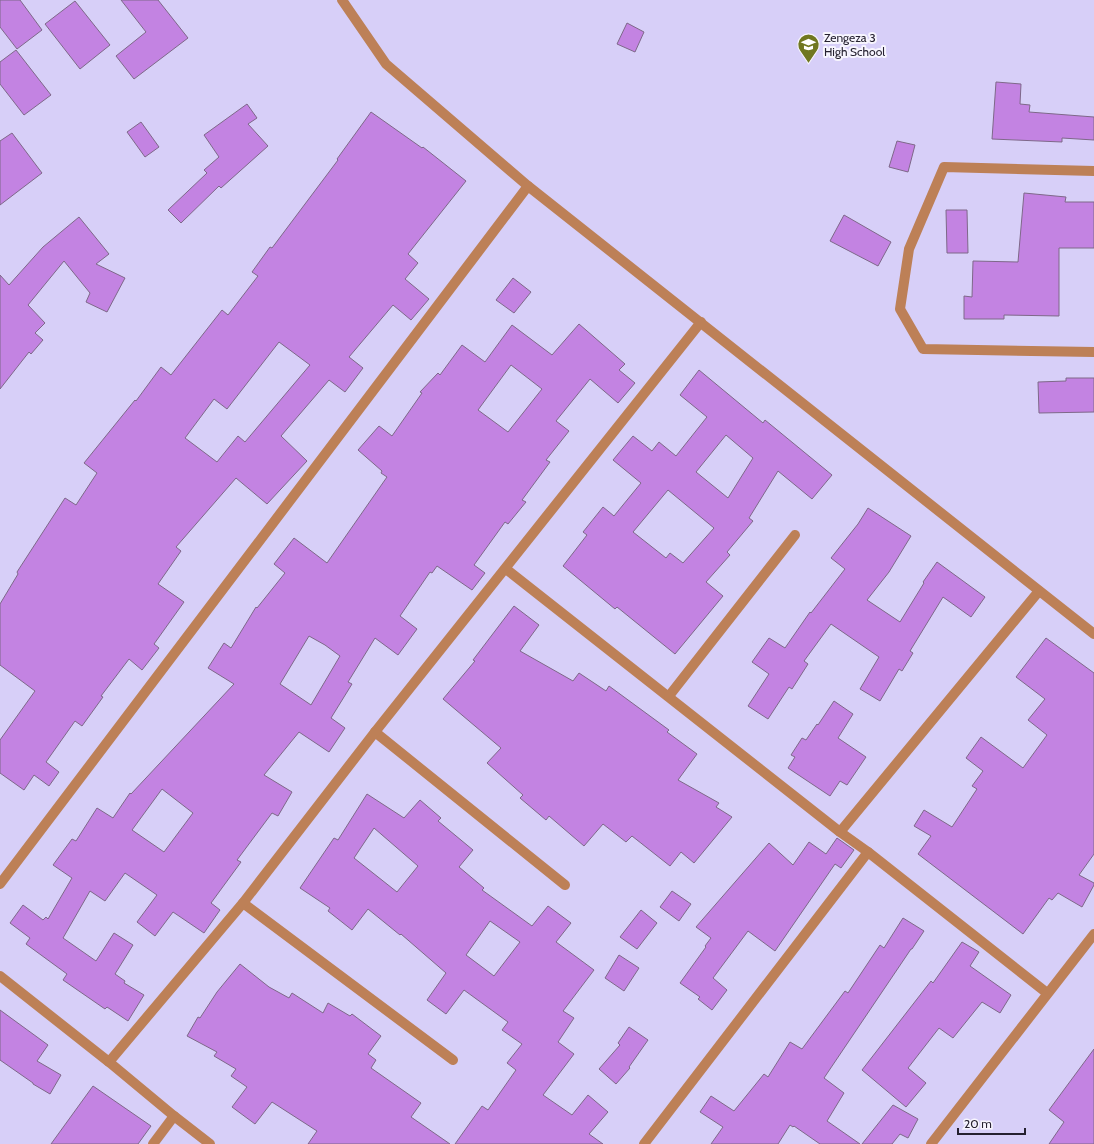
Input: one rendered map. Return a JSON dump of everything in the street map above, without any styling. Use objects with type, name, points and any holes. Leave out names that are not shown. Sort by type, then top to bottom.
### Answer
[{"type":"street","points":[[342,0],[386,64],[528,186],[1094,634]]},
{"type":"street","points":[[1094,171],[944,166],[909,249],[900,309],[923,349],[1094,352]]},
{"type":"street","points":[[0,884],[528,186]]},
{"type":"street","points":[[109,1062],[243,903],[375,732],[701,322]]},
{"type":"street","points":[[669,696],[795,535]]},
{"type":"street","points":[[506,569],[1047,993]]},
{"type":"street","points":[[840,832],[1038,591]]},
{"type":"street","points":[[375,732],[564,885]]},
{"type":"street","points":[[644,1144],[868,852]]},
{"type":"street","points":[[243,903],[453,1060]]},
{"type":"street","points":[[931,1144],[1094,934]]},
{"type":"street","points":[[0,976],[210,1144]]},
{"type":"street","points":[[153,1144],[174,1116]]},
{"type":"building","points":[[0,0],[20,0],[42,30],[17,49],[0,27]]},
{"type":"building","points":[[121,0],[158,0],[188,38],[134,79],[116,56],[146,32]]},
{"type":"building","points":[[75,1],[110,45],[80,69],[45,24]]},
{"type":"building","points":[[627,23],[644,32],[635,52],[617,44]]},
{"type":"building","points":[[16,50],[51,95],[24,115],[0,84],[0,62]]},
{"type":"building","points":[[996,82],[1021,84],[1020,104],[1030,105],[1029,112],[1094,117],[1094,140],[1062,138],[1062,142],[992,139]]},
{"type":"building","points":[[247,104],[257,118],[248,124],[268,146],[221,188],[219,186],[181,223],[168,210],[207,173],[204,170],[219,157],[204,135]]},
{"type":"building","points":[[371,112],[422,148],[423,147],[466,181],[408,254],[418,263],[405,279],[429,299],[411,320],[393,305],[349,357],[363,368],[345,392],[329,380],[281,436],[307,461],[267,504],[236,478],[176,547],[181,551],[158,584],[184,602],[154,644],[159,648],[142,670],[129,659],[101,696],[103,697],[82,726],[75,721],[46,762],[59,772],[49,786],[34,775],[24,790],[0,773],[0,740],[35,691],[0,665],[0,604],[18,574],[17,572],[65,498],[76,505],[97,473],[84,463],[135,400],[136,401],[161,367],[171,375],[222,310],[228,315],[258,276],[252,272],[270,247],[272,248],[338,160],[337,159]],"holes":[[[279,342],[310,365],[245,442],[238,436],[217,462],[185,438],[214,399],[227,409]]]},
{"type":"building","points":[[141,122],[159,147],[145,157],[127,132]]},
{"type":"building","points":[[12,133],[42,173],[0,205],[0,141]]},
{"type":"building","points":[[897,141],[915,145],[908,172],[889,167]]},
{"type":"building","points":[[1024,193],[1066,197],[1065,202],[1094,202],[1094,248],[1059,248],[1059,316],[1004,315],[1004,319],[964,319],[964,296],[972,297],[973,261],[1018,262]]},
{"type":"building","points":[[946,210],[967,210],[968,253],[947,253]]},
{"type":"building","points":[[844,215],[891,242],[878,266],[830,241]]},
{"type":"building","points":[[79,217],[109,254],[96,264],[125,278],[107,312],[86,302],[90,293],[64,261],[28,305],[45,323],[35,333],[43,340],[31,354],[29,352],[0,389],[0,275],[9,285],[43,247]]},
{"type":"building","points":[[513,278],[531,292],[514,313],[496,300]]},
{"type":"building","points":[[579,324],[625,364],[619,370],[635,383],[618,403],[590,379],[556,421],[569,431],[546,460],[550,462],[522,500],[526,502],[508,524],[505,522],[474,565],[485,573],[472,590],[437,566],[432,573],[430,572],[400,616],[417,629],[398,655],[375,638],[348,682],[352,684],[331,718],[345,728],[329,752],[299,732],[264,775],[292,792],[278,816],[272,813],[237,860],[241,862],[211,903],[220,910],[204,933],[173,912],[155,936],[137,922],[157,895],[125,873],[105,901],[90,891],[63,938],[96,961],[114,933],[133,945],[115,974],[125,981],[124,983],[144,995],[128,1021],[107,1007],[105,1009],[63,980],[67,974],[26,944],[30,938],[10,923],[23,905],[43,920],[46,917],[48,919],[72,878],[53,865],[72,839],[76,841],[97,808],[113,818],[130,793],[131,794],[234,684],[208,668],[224,643],[231,648],[256,607],[257,608],[285,573],[274,564],[294,538],[327,563],[387,477],[358,450],[379,426],[392,436],[422,393],[420,392],[438,373],[440,375],[462,345],[485,362],[512,325],[552,355]],"holes":[[[511,365],[542,389],[508,432],[478,410]],[[309,636],[340,656],[311,705],[280,684]],[[162,789],[193,813],[164,852],[132,830]]]},
{"type":"building","points":[[699,370],[763,423],[765,420],[832,475],[812,499],[778,471],[749,518],[753,521],[727,552],[730,555],[706,582],[723,596],[675,654],[617,607],[615,609],[563,566],[587,535],[583,532],[603,507],[614,516],[641,483],[613,460],[633,436],[652,451],[659,442],[676,456],[707,417],[680,395]],"holes":[[[726,435],[753,458],[728,498],[696,472]],[[668,490],[714,528],[683,563],[670,553],[666,558],[633,532]]]},
{"type":"building","points":[[1066,378],[1094,378],[1094,412],[1039,413],[1038,382],[1066,381]]},
{"type":"building","points":[[868,508],[911,536],[889,572],[867,600],[900,622],[924,583],[923,582],[937,562],[985,597],[971,617],[943,597],[910,651],[913,653],[902,671],[899,669],[880,701],[860,689],[879,657],[831,624],[804,661],[808,664],[792,689],[789,687],[768,719],[748,706],[769,674],[752,662],[769,638],[785,648],[810,612],[811,613],[845,569],[831,558],[858,524]]},
{"type":"building","points":[[514,606],[539,625],[520,651],[573,681],[579,673],[606,691],[609,686],[669,730],[667,732],[697,754],[678,780],[719,803],[716,807],[732,817],[694,863],[681,852],[670,866],[632,836],[626,842],[603,824],[584,846],[549,816],[546,820],[520,798],[523,795],[487,763],[501,748],[443,699],[475,661],[473,660]]},
{"type":"building","points":[[1046,638],[1094,673],[1094,854],[1079,875],[1094,883],[1094,885],[1082,907],[1058,893],[1052,900],[1049,898],[1023,934],[918,854],[931,836],[914,826],[924,810],[952,827],[977,789],[972,786],[983,771],[966,758],[981,737],[1023,768],[1047,735],[1028,720],[1045,699],[1016,677]]},
{"type":"building","points":[[834,701],[853,714],[838,738],[866,757],[847,785],[840,781],[830,796],[788,768],[795,757],[791,755],[802,738],[806,740]]},
{"type":"building","points":[[367,794],[404,818],[420,800],[441,818],[438,821],[473,850],[459,867],[484,888],[482,890],[532,926],[548,906],[571,923],[556,942],[594,970],[563,1011],[574,1018],[558,1042],[574,1054],[543,1095],[572,1115],[588,1095],[608,1112],[589,1134],[603,1144],[455,1144],[482,1106],[488,1110],[516,1070],[507,1063],[522,1044],[502,1030],[508,1022],[464,990],[446,1014],[427,1000],[446,973],[401,934],[400,935],[368,909],[352,930],[328,911],[330,908],[300,888],[334,838],[338,840]],"holes":[[[374,828],[418,866],[397,892],[354,858]],[[490,921],[520,942],[494,976],[466,955]]]},
{"type":"building","points":[[837,838],[854,850],[841,868],[835,864],[775,951],[748,931],[713,978],[727,990],[712,1010],[698,999],[700,997],[680,983],[711,938],[696,927],[769,843],[793,865],[809,842],[826,854]]},
{"type":"building","points":[[672,891],[691,904],[679,921],[660,907]]},
{"type":"building","points":[[641,910],[657,923],[637,949],[620,937]]},
{"type":"building","points":[[903,918],[924,931],[824,1078],[844,1093],[827,1121],[860,1144],[820,1144],[794,1126],[793,1127],[790,1125],[778,1144],[711,1144],[723,1127],[700,1112],[711,1096],[734,1111],[764,1074],[768,1077],[790,1042],[802,1049],[845,991],[848,993],[880,945],[884,948]]},
{"type":"building","points":[[962,942],[979,952],[970,966],[1011,995],[1000,1013],[982,1002],[953,1038],[939,1028],[908,1068],[926,1083],[906,1107],[862,1070],[931,981],[933,983]]},
{"type":"building","points":[[619,955],[639,968],[624,991],[605,978]]},
{"type":"building","points":[[240,964],[269,987],[289,998],[292,993],[323,1013],[328,1003],[350,1016],[352,1014],[381,1036],[368,1054],[376,1060],[371,1068],[421,1103],[411,1117],[450,1144],[308,1144],[317,1131],[272,1102],[255,1124],[232,1107],[247,1087],[231,1076],[236,1069],[214,1056],[217,1052],[187,1036],[198,1017],[200,1018],[217,992]]},
{"type":"building","points":[[0,1010],[48,1045],[37,1061],[61,1075],[50,1094],[33,1084],[0,1060]]},
{"type":"building","points":[[629,1027],[648,1040],[629,1067],[630,1068],[616,1084],[599,1069],[620,1045],[618,1043]]},
{"type":"building","points":[[1094,1049],[1094,1144],[1049,1144],[1064,1122],[1049,1110]]},
{"type":"building","points":[[93,1086],[151,1126],[138,1144],[51,1144]]},
{"type":"building","points":[[893,1105],[918,1119],[908,1138],[900,1134],[892,1144],[862,1144]]},
{"type":"place","name":"Zengeza 3 High School","points":[[808,64]]}]
